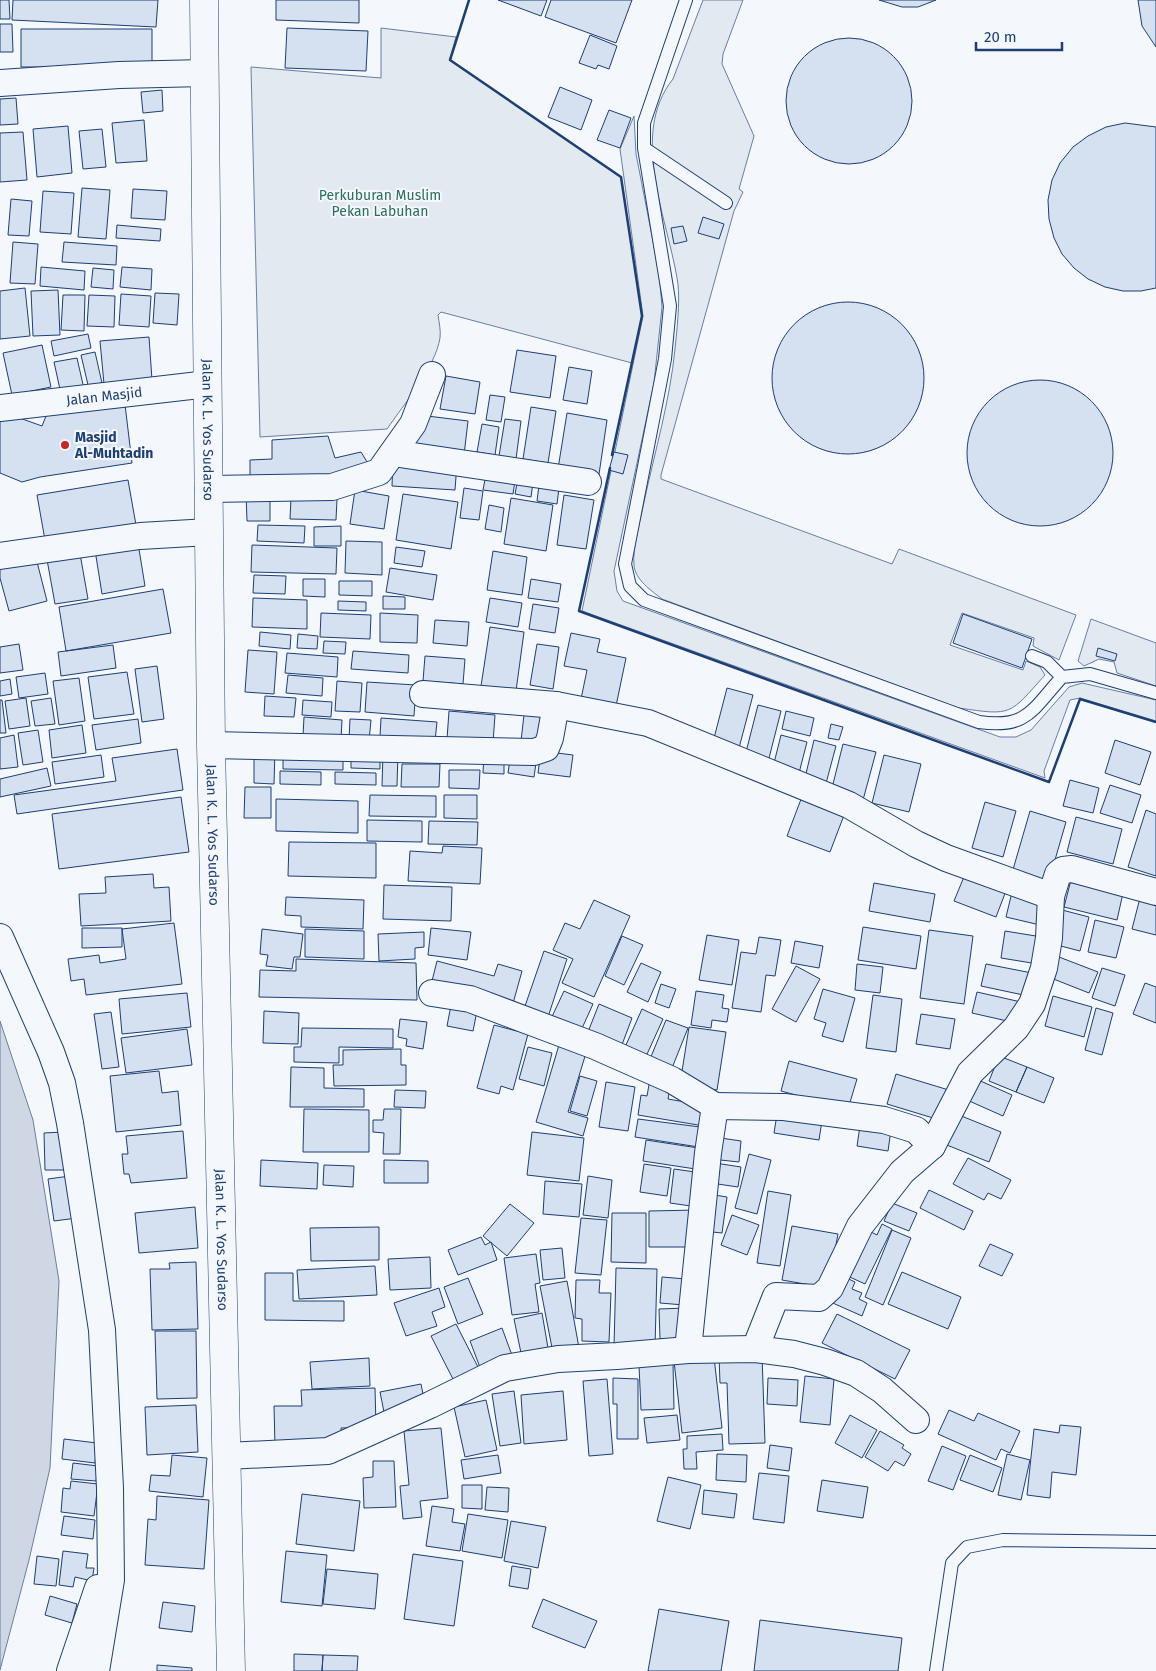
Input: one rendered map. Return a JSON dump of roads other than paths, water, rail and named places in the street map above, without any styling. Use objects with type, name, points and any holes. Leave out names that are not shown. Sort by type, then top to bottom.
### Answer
[{"type":"highway","name":"Jalan K. L. Yos Sudarso","points":[[204,0],[211,745],[230,1671]]},
{"type":"street","points":[[0,83],[119,75],[205,73]]},
{"type":"street","points":[[208,490],[332,487],[379,472],[413,424],[432,375]]},
{"type":"street","name":"Jalan Masjid","points":[[0,408],[208,384]]},
{"type":"street","points":[[393,453],[588,482]]},
{"type":"street","points":[[0,556],[140,536],[209,532]]},
{"type":"street","points":[[422,694],[556,705],[648,723],[849,804],[916,844],[946,858],[1051,896]]},
{"type":"street","points":[[211,745],[534,752],[546,748],[550,738],[556,705]]},
{"type":"street","points":[[755,1349],[776,1296],[819,1298],[825,1295],[860,1226],[902,1172],[932,1146],[970,1073],[1016,1028],[1032,1004],[1044,968],[1051,896],[1058,874],[1063,870],[1072,869],[1156,892]]},
{"type":"street","points":[[0,937],[51,1052],[62,1083],[70,1123],[102,1330],[110,1488],[111,1580],[96,1671]]},
{"type":"street","points":[[432,993],[470,999],[595,1046],[672,1080],[715,1106],[784,1107],[884,1120],[916,1130],[932,1146]]},
{"type":"street","points":[[688,1350],[708,1153],[715,1106]]},
{"type":"street","points":[[227,1456],[328,1451],[343,1446],[505,1368],[558,1359],[688,1350],[755,1349],[794,1354],[856,1373],[882,1390],[916,1420]]},
{"type":"street","points":[[70,1671],[111,1547]]},
{"type":"lane","points":[[686,0],[644,123],[644,148],[670,306],[665,359],[625,564],[630,586],[644,600],[979,722],[1001,725],[1023,719],[1062,677],[1090,674],[1156,693]]},
{"type":"lane","points":[[644,148],[726,203]]},
{"type":"lane","points":[[1032,656],[1047,662],[1062,677]]},
{"type":"lane","points":[[936,1671],[952,1562],[967,1547],[1003,1540],[1156,1542]]},
{"type":"place","name":"Masjid Al-Muhtadin","points":[[65,445]]},
{"type":"park label","name":"Perkuburan Muslim Pekan Labuhan","points":[[380,204]]}]
